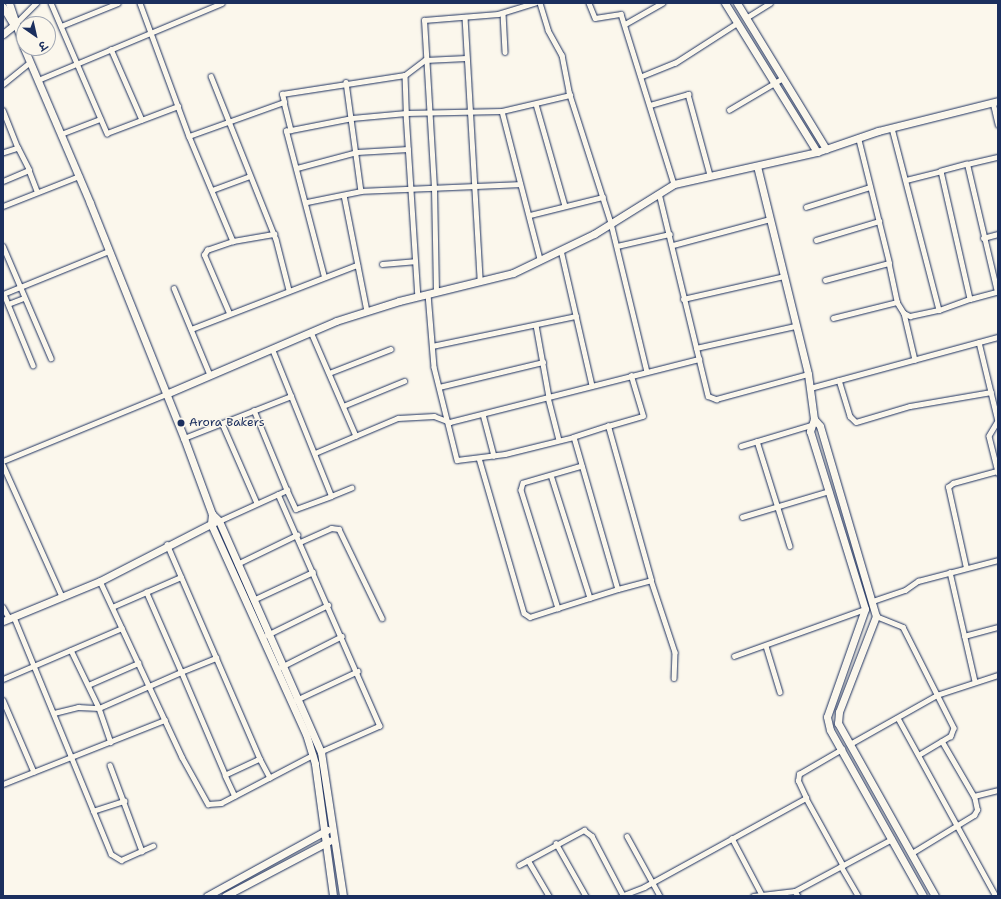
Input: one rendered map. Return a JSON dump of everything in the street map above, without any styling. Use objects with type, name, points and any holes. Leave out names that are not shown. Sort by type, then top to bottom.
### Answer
[{"type":"street","points":[[9,3],[14,25]]},
{"type":"street","points":[[3,34],[36,3]]},
{"type":"street","points":[[51,3],[107,133],[178,106]]},
{"type":"street","points":[[61,26],[118,3]]},
{"type":"street","points":[[140,3],[189,136],[233,241]]},
{"type":"street","points":[[38,80],[222,3]]},
{"type":"street","points":[[436,292],[434,188],[428,115],[424,20],[503,13],[534,3]]},
{"type":"street","points":[[540,3],[548,30],[562,55],[570,95],[611,223],[647,372]]},
{"type":"street","points":[[590,3],[595,18],[620,13],[642,76],[674,184]]},
{"type":"street","points":[[625,24],[662,3]]},
{"type":"street","points":[[726,3],[737,24],[817,152]]},
{"type":"street","points":[[737,3],[826,149]]},
{"type":"street","points":[[746,18],[770,3]]},
{"type":"street","points":[[3,7],[16,30]]},
{"type":"street","points":[[503,13],[505,52]]},
{"type":"street","points":[[465,17],[468,112],[480,281]]},
{"type":"street","points":[[642,76],[676,63],[737,24]]},
{"type":"street","points":[[112,49],[142,120]]},
{"type":"street","points":[[27,56],[79,176],[184,438],[212,514],[212,524],[230,557],[237,564],[268,634],[294,701],[313,755],[333,896]]},
{"type":"street","points":[[291,130],[282,94],[346,82],[405,75],[426,60],[466,58]]},
{"type":"street","points":[[3,84],[30,62]]},
{"type":"street","points":[[405,75],[414,261],[418,296]]},
{"type":"street","points":[[211,76],[274,234],[289,290]]},
{"type":"street","points":[[729,110],[782,78]]},
{"type":"street","points":[[346,82],[357,152],[361,191]]},
{"type":"street","points":[[650,105],[688,94],[710,175]]},
{"type":"street","points":[[324,277],[307,202],[286,131],[352,118],[406,113],[428,115],[502,111],[570,95]]},
{"type":"street","points":[[189,136],[284,102]]},
{"type":"street","points":[[3,461],[210,376],[311,332],[367,311],[418,296],[513,273],[561,250],[611,223],[674,184],[817,152],[892,128],[996,102],[998,124]]},
{"type":"street","points":[[536,104],[565,206]]},
{"type":"street","points":[[3,110],[37,191]]},
{"type":"street","points":[[502,111],[520,184],[530,215],[540,260]]},
{"type":"street","points":[[61,134],[100,119]]},
{"type":"street","points":[[892,128],[939,310]]},
{"type":"street","points":[[858,138],[889,262],[897,302],[904,313],[915,360]]},
{"type":"street","points":[[3,153],[18,148]]},
{"type":"street","points":[[297,168],[357,152],[408,149]]},
{"type":"street","points":[[906,180],[998,157]]},
{"type":"street","points":[[904,313],[910,316],[939,310],[970,299],[998,292],[982,238],[967,164]]},
{"type":"street","points":[[757,166],[808,374],[813,422],[829,491],[865,609],[827,717],[830,730],[923,896]]},
{"type":"street","points":[[3,181],[29,170]]},
{"type":"street","points":[[941,171],[970,299]]},
{"type":"street","points":[[3,206],[37,191],[79,176]]},
{"type":"street","points":[[212,190],[250,176]]},
{"type":"street","points":[[307,202],[361,191],[520,184]]},
{"type":"street","points":[[806,207],[870,187]]},
{"type":"street","points":[[659,193],[673,245],[696,348],[711,399],[808,374]]},
{"type":"street","points":[[344,195],[367,311]]},
{"type":"street","points":[[530,215],[603,197]]},
{"type":"street","points":[[673,245],[770,219]]},
{"type":"street","points":[[816,240],[879,221]]},
{"type":"street","points":[[229,313],[204,255],[207,250],[233,241],[274,234]]},
{"type":"street","points":[[617,246],[670,234]]},
{"type":"street","points":[[982,238],[998,234]]},
{"type":"street","points":[[3,246],[5,256],[51,358]]},
{"type":"street","points":[[33,365],[3,294],[109,250]]},
{"type":"street","points":[[561,250],[592,385]]},
{"type":"street","points":[[382,264],[414,261]]},
{"type":"street","points":[[824,280],[889,262]]},
{"type":"street","points":[[191,329],[229,313],[357,265]]},
{"type":"street","points":[[684,299],[784,276]]},
{"type":"street","points":[[174,288],[210,376]]},
{"type":"street","points":[[428,294],[432,346],[439,387],[450,422],[457,460],[494,456],[574,437],[643,416],[631,376]]},
{"type":"street","points":[[8,304],[24,298]]},
{"type":"street","points":[[833,318],[897,302]]},
{"type":"street","points":[[432,346],[576,316]]},
{"type":"street","points":[[536,325],[558,440]]},
{"type":"street","points":[[696,348],[795,326]]},
{"type":"street","points":[[311,332],[356,436]]},
{"type":"street","points":[[810,388],[998,337]]},
{"type":"street","points":[[966,568],[948,487],[953,483],[998,472],[989,436],[998,421],[979,342]]},
{"type":"street","points":[[272,349],[331,496]]},
{"type":"street","points":[[329,373],[391,349]]},
{"type":"street","points":[[314,453],[398,418],[434,416],[450,422],[699,358]]},
{"type":"street","points":[[439,387],[543,362]]},
{"type":"street","points":[[839,380],[850,416],[856,422],[910,406],[991,392]]},
{"type":"street","points":[[343,406],[404,381]]},
{"type":"street","points":[[184,438],[291,396]]},
{"type":"street","points":[[254,410],[296,509]]},
{"type":"street","points":[[483,414],[494,456]]},
{"type":"street","points":[[741,446],[813,422],[820,426],[876,616],[839,712],[838,723],[935,896]]},
{"type":"street","points":[[222,423],[257,503]]},
{"type":"street","points":[[608,426],[651,580],[675,652],[674,678]]},
{"type":"street","points":[[574,437],[618,590]]},
{"type":"street","points":[[757,441],[790,546]]},
{"type":"street","points":[[479,458],[524,613],[530,617],[651,580]]},
{"type":"street","points":[[3,465],[62,596]]},
{"type":"street","points":[[558,608],[522,490],[523,484],[582,466]]},
{"type":"street","points":[[551,475],[590,598]]},
{"type":"street","points":[[287,513],[351,488]]},
{"type":"street","points":[[9,618],[100,581],[167,544],[287,490]]},
{"type":"street","points":[[742,517],[829,491]]},
{"type":"street","points":[[278,494],[358,671],[380,726],[321,752]]},
{"type":"street","points":[[212,514],[219,521],[230,557],[261,637],[280,668]]},
{"type":"street","points":[[300,542],[331,528],[340,529],[382,618]]},
{"type":"street","points":[[237,564],[297,535]]},
{"type":"street","points":[[167,544],[260,759],[270,778]]},
{"type":"street","points":[[873,602],[905,590],[918,581],[998,560]]},
{"type":"street","points":[[253,600],[313,572]]},
{"type":"street","points":[[950,572],[975,681]]},
{"type":"street","points":[[112,607],[181,577]]},
{"type":"street","points":[[100,581],[203,799],[213,805],[235,796],[313,755]]},
{"type":"street","points":[[146,592],[235,796]]},
{"type":"street","points":[[261,637],[328,605]]},
{"type":"street","points":[[3,606],[35,666],[108,848],[116,858],[121,860],[153,846]]},
{"type":"street","points":[[734,656],[766,646],[865,609]]},
{"type":"street","points":[[876,616],[903,627],[954,728],[951,736],[919,755]]},
{"type":"street","points":[[964,636],[998,627]]},
{"type":"street","points":[[3,679],[122,628]]},
{"type":"street","points":[[280,668],[342,636]]},
{"type":"street","points":[[766,646],[780,692]]},
{"type":"street","points":[[71,650],[99,708],[111,742]]},
{"type":"street","points":[[54,713],[78,707],[99,708],[216,658]]},
{"type":"street","points":[[88,685],[138,663]]},
{"type":"street","points":[[294,701],[358,671]]},
{"type":"street","points":[[858,896],[799,784],[799,774],[937,695],[975,681],[998,675]]},
{"type":"street","points":[[3,700],[34,772]]},
{"type":"street","points":[[294,701],[321,752],[343,896]]},
{"type":"street","points":[[898,718],[996,896]]},
{"type":"street","points":[[3,784],[165,720]]},
{"type":"street","points":[[912,853],[958,826],[975,813],[974,796],[942,741]]},
{"type":"street","points":[[226,775],[260,759]]},
{"type":"street","points":[[110,765],[142,851]]},
{"type":"street","points":[[974,796],[998,790]]},
{"type":"street","points":[[519,865],[576,832],[588,832],[622,895],[652,882],[806,798]]},
{"type":"street","points":[[93,811],[124,801]]},
{"type":"street","points":[[207,896],[333,827]]},
{"type":"street","points":[[627,836],[660,896]]},
{"type":"street","points":[[225,896],[335,838]]},
{"type":"street","points":[[732,838],[761,893]]},
{"type":"street","points":[[753,896],[761,893],[795,891],[892,839]]},
{"type":"street","points":[[556,843],[586,896]]},
{"type":"street","points":[[528,860],[549,896]]},
{"type":"street","points":[[795,891],[798,896]]},
{"type":"place","name":"Arora Bakers","points":[[181,423]]}]
